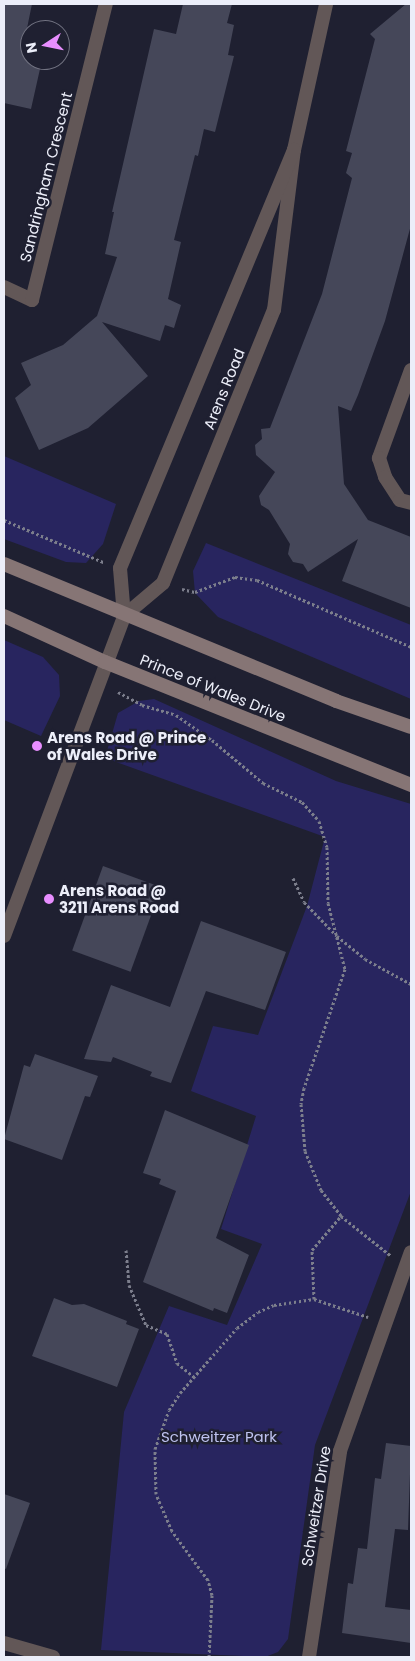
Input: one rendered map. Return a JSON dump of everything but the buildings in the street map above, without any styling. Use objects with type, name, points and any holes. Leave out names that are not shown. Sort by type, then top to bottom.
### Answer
[{"type":"main road","points":[[4,564],[124,616],[336,701],[411,727]]},
{"type":"main road","name":"Prince of Wales Drive","points":[[4,616],[105,662],[411,785]]},
{"type":"street","name":"Sandringham Crescent","points":[[4,287],[32,300],[106,4]]},
{"type":"street","name":"Arens Road","points":[[124,616],[163,583],[274,310],[294,150],[326,4]]},
{"type":"street","name":"Arens Road","points":[[4,936],[105,662],[124,616],[120,568],[294,150]]},
{"type":"street","points":[[411,370],[379,458],[385,477],[400,500],[411,503]]},
{"type":"street","name":"Schweitzer Drive","points":[[309,1657],[340,1451],[411,1252]]},
{"type":"street","points":[[4,1643],[53,1657]]},
{"type":"path","points":[[4,520],[120,568]]},
{"type":"path","points":[[163,583],[195,592],[234,577],[257,580],[411,647]]},
{"type":"path","points":[[105,662],[117,691],[142,704],[176,715],[212,740],[263,782],[302,802],[319,821],[327,847],[328,903],[345,969],[341,988],[301,1104],[305,1151],[321,1190],[340,1216],[405,1269]]},
{"type":"path","points":[[294,878],[304,902],[337,936],[365,959],[411,984]]},
{"type":"path","points":[[314,1299],[312,1250],[340,1216]]},
{"type":"path","points":[[126,1250],[129,1286],[146,1325],[167,1334],[177,1363],[194,1377]]},
{"type":"path","points":[[208,1657],[212,1595],[208,1580],[162,1512],[154,1471],[155,1449],[166,1417],[194,1377],[237,1328],[258,1312],[274,1305],[314,1299],[386,1324]]},
{"type":"green space","points":[[4,456],[116,504],[103,544],[86,563],[66,562],[4,539]]},
{"type":"green space","points":[[206,543],[411,625],[411,699],[218,617],[195,593],[193,571]]},
{"type":"green space","points":[[4,640],[43,657],[59,675],[60,696],[41,736],[4,720]]},
{"type":"green space","name":"Schweitzer Park","points":[[154,699],[336,781],[411,804],[411,1191],[315,1445],[288,1639],[278,1652],[265,1657],[101,1650],[124,1412],[169,1306],[227,1325],[262,1244],[221,1229],[256,1116],[191,1091],[213,1026],[258,1035],[307,906],[325,837],[105,758],[118,713],[139,701]]},
{"type":"place","name":"Arens Road @ Prince of Wales Drive","points":[[37,746]]},
{"type":"place","name":"Arens Road @ 3211 Arens Road","points":[[49,899]]}]
